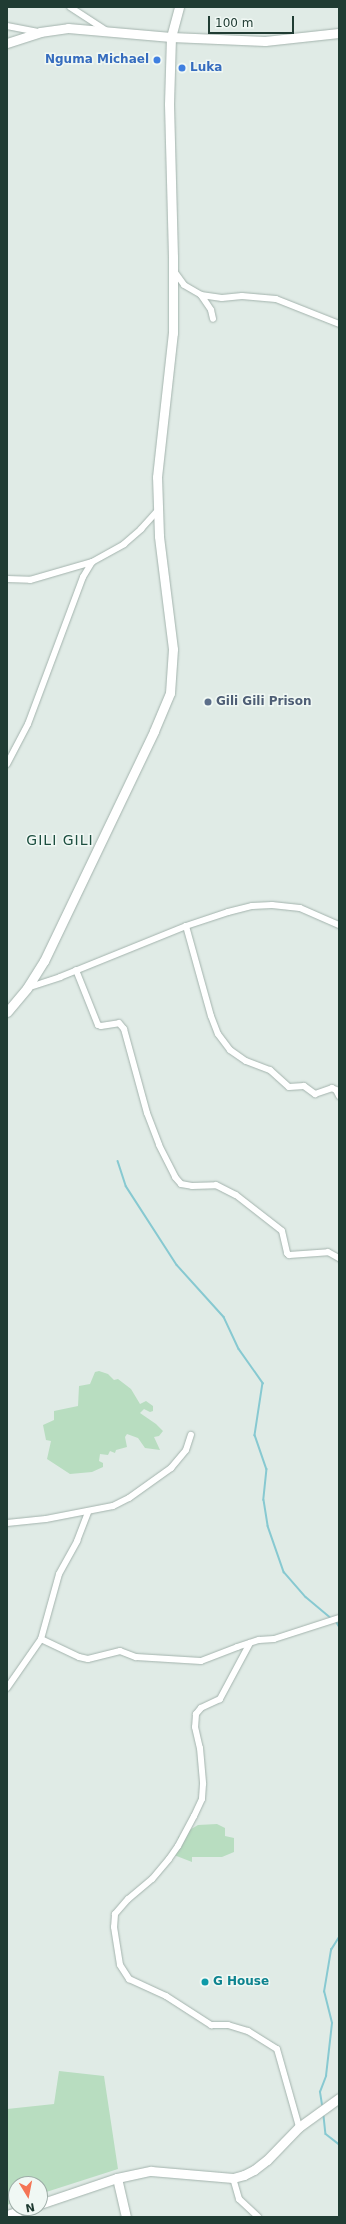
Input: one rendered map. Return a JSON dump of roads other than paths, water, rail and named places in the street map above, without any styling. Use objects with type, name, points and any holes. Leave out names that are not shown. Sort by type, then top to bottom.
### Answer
[{"type":"street","points":[[70,7],[107,31]]},
{"type":"street","points":[[7,1012],[27,988],[44,961],[154,731],[170,693],[173,649],[157,511],[157,477],[173,333],[169,104],[171,37],[179,7]]},
{"type":"street","points":[[7,26],[40,32]]},
{"type":"street","points":[[7,42],[40,32],[68,28],[171,37],[265,41],[339,33]]},
{"type":"street","points":[[173,269],[184,285],[201,294],[222,298],[242,296],[276,299],[339,324]]},
{"type":"street","points":[[201,294],[211,310],[213,319]]},
{"type":"street","points":[[7,579],[30,580],[92,562],[124,544],[141,529],[157,511]]},
{"type":"street","points":[[7,764],[28,724],[75,595],[92,562]]},
{"type":"street","points":[[27,988],[186,926],[228,912],[272,905],[300,908],[339,924]]},
{"type":"street","points":[[186,926],[211,1016],[218,1034],[230,1050],[246,1061],[270,1070],[289,1087],[304,1086],[315,1094],[332,1088],[336,1090],[339,1096]]},
{"type":"street","points":[[76,970],[98,1025],[119,1023],[124,1029],[147,1113],[159,1145],[175,1177],[181,1184],[192,1186],[216,1185],[236,1195],[282,1232],[287,1253],[289,1255],[328,1252],[339,1258]]},
{"type":"street","points":[[7,1523],[88,1512],[121,1502],[159,1478],[171,1468],[182,1455],[191,1435]]},
{"type":"street","points":[[7,1688],[24,1666],[41,1639],[59,1574],[77,1541],[88,1512]]},
{"type":"street","points":[[41,1639],[79,1657],[88,1659],[120,1651],[136,1657],[201,1661],[250,1643],[274,1639],[339,1618]]},
{"type":"street","points":[[250,1643],[220,1699],[201,1708],[196,1714],[195,1727],[200,1748],[203,1784],[202,1799],[169,1859],[152,1879],[128,1899],[115,1914],[114,1927],[120,1965],[129,1979],[166,1996],[211,2025],[228,2025],[248,2031],[278,2049],[299,2127]]},
{"type":"street","points":[[48,2201],[117,2178],[151,2171],[232,2178],[254,2170],[267,2160],[299,2127],[339,2098]]},
{"type":"street","points":[[117,2178],[126,2217]]},
{"type":"street","points":[[232,2178],[239,2200],[258,2217]]},
{"type":"waterway","points":[[118,1161],[126,1186],[177,1265],[224,1317],[239,1349],[263,1383],[255,1435],[267,1469],[264,1500],[268,1526],[284,1572],[306,1597],[331,1618]]},
{"type":"waterway","points":[[336,1621],[339,1626]]},
{"type":"waterway","points":[[322,2105],[320,2092],[326,2076],[332,2023],[324,1992],[331,1950],[339,1937]]},
{"type":"waterway","points":[[324,2116],[326,2134],[339,2144]]},
{"type":"place","name":"Nguma Michael","points":[[157,60]]},
{"type":"place","name":"Luka","points":[[182,68]]},
{"type":"place","name":"Gili Gili Prison","points":[[208,702]]},
{"type":"place","name":"G House","points":[[205,1982]]},
{"type":"district","name":"GILI GILI","points":[[60,840]]}]
